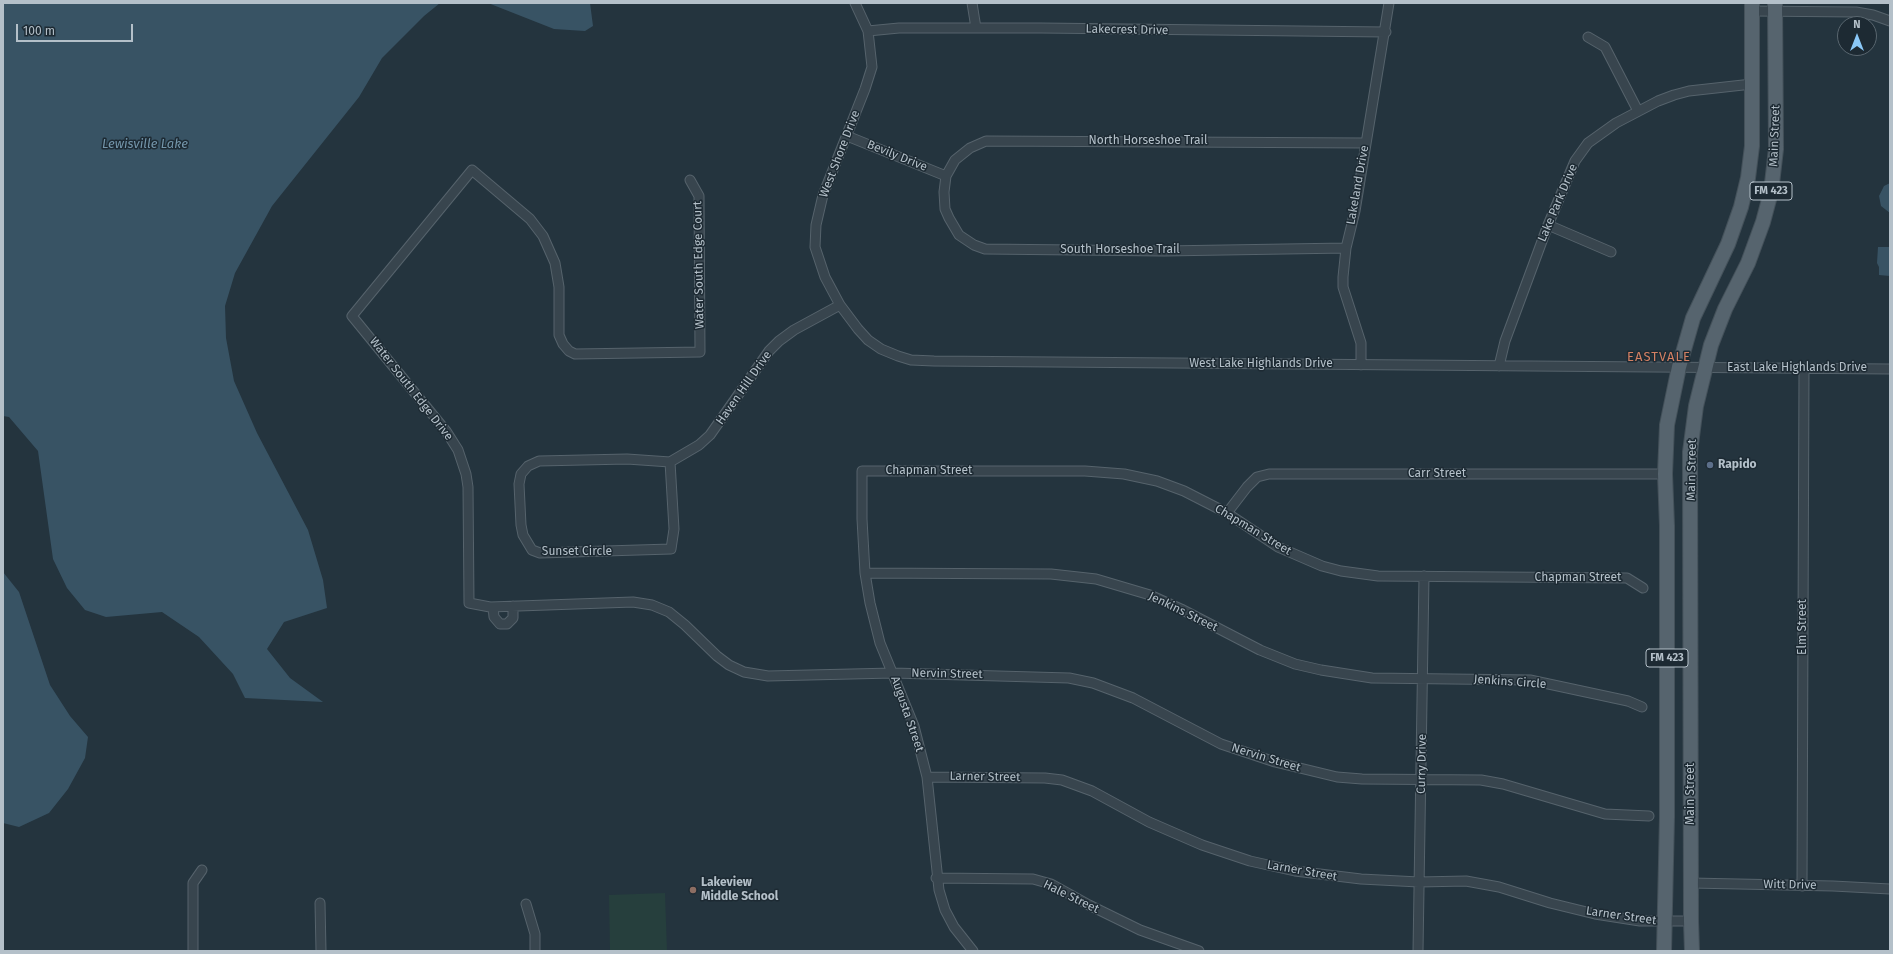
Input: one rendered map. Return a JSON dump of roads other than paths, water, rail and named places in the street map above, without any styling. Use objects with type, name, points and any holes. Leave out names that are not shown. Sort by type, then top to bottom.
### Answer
[{"type":"main road","name":"Main Street","points":[[1664,951],[1667,817],[1667,526],[1665,474],[1667,425],[1680,367],[1694,318],[1728,244],[1741,207],[1748,178],[1752,146],[1752,7]]},
{"type":"main road","name":"Main Street","points":[[1692,951],[1690,466],[1696,406],[1704,368],[1725,309],[1748,262],[1763,222],[1771,192],[1776,149],[1775,7]]},
{"type":"street","name":"West Shore Drive","points":[[840,305],[825,277],[818,259],[815,238],[818,210],[823,195],[872,68],[868,31],[855,3]]},
{"type":"street","points":[[972,3],[976,28]]},
{"type":"street","name":"Lakeland Drive","points":[[1361,365],[1359,336],[1343,287],[1346,248],[1355,212],[1386,32],[1389,3]]},
{"type":"street","points":[[1752,7],[1856,12],[1874,15],[1890,21]]},
{"type":"street","name":"Lakecrest Drive","points":[[868,31],[899,28],[976,28],[1386,32]]},
{"type":"street","points":[[1588,37],[1605,47],[1638,112]]},
{"type":"street","name":"Lake Park Drive","points":[[1499,366],[1505,341],[1567,176],[1580,152],[1588,143],[1600,134],[1658,101],[1688,91],[1752,84]]},
{"type":"street","name":"Bevily Drive","points":[[847,136],[946,176]]},
{"type":"street","name":"North Horseshoe Trail","points":[[946,176],[955,160],[970,148],[986,141],[1366,143]]},
{"type":"street","name":"Water South Edge Drive","points":[[700,352],[575,354],[569,351],[563,344],[559,335],[559,287],[555,263],[543,236],[530,219],[472,170],[352,316],[446,431],[458,450],[466,474],[468,488],[469,603],[493,607],[633,602],[652,605],[669,612],[685,625],[717,656],[729,665],[744,672],[768,676],[893,672]]},
{"type":"street","name":"South Horseshoe Trail","points":[[946,176],[944,192],[945,209],[948,218],[960,235],[974,245],[985,249],[1164,251],[1346,248]]},
{"type":"street","name":"Water South Edge Court","points":[[690,180],[699,196],[700,352]]},
{"type":"street","points":[[1548,225],[1611,252]]},
{"type":"street","name":"West Lake Highlands Drive","points":[[840,305],[868,340],[881,348],[911,360],[1242,365],[1704,368]]},
{"type":"street","name":"Haven Hill Drive","points":[[670,462],[699,445],[710,435],[769,351],[778,341],[794,330],[840,305]]},
{"type":"street","name":"East Lake Highlands Drive","points":[[1704,368],[1890,369]]},
{"type":"street","name":"Elm Street","points":[[1802,886],[1804,369]]},
{"type":"street","name":"Sunset Circle","points":[[627,458],[670,462],[674,529],[671,549],[540,553],[532,550],[527,542],[521,525],[519,484],[521,474],[528,466],[539,461],[627,458]]},
{"type":"street","name":"Chapman Street","points":[[862,471],[1086,471],[1124,474],[1157,481],[1184,491],[1227,513],[1278,547],[1322,566],[1378,576],[1627,578],[1642,588]]},
{"type":"street","name":"Augusta Street","points":[[862,471],[862,519],[865,572],[870,602],[880,644],[893,672],[914,726],[927,777],[933,827],[936,878],[945,910],[954,927],[972,951]]},
{"type":"street","name":"Carr Street","points":[[1227,513],[1252,482],[1257,478],[1269,474],[1665,474]]},
{"type":"street","name":"Jenkins Street","points":[[865,572],[1051,574],[1096,579],[1150,595],[1181,609],[1260,650],[1295,664],[1321,670],[1372,678],[1423,678]]},
{"type":"street","name":"Curry Drive","points":[[1418,951],[1422,780],[1424,576]]},
{"type":"street","points":[[493,607],[494,618],[500,624],[507,624],[513,618],[513,606]]},
{"type":"street","name":"Nervin Street","points":[[893,672],[1052,676],[1075,679],[1093,683],[1133,698],[1221,744],[1275,762],[1337,777],[1422,780],[1481,780],[1503,784],[1606,814],[1648,816]]},
{"type":"street","name":"Jenkins Circle","points":[[1423,678],[1530,680],[1628,701],[1642,707]]},
{"type":"street","name":"Larner Street","points":[[927,777],[1045,778],[1062,780],[1092,791],[1149,822],[1202,845],[1250,861],[1318,875],[1419,882],[1466,881],[1499,887],[1550,903],[1594,914],[1640,921],[1691,921]]},
{"type":"street","points":[[193,951],[193,883],[202,870]]},
{"type":"street","name":"Hale Street","points":[[936,878],[1033,879],[1051,884],[1089,905],[1140,930],[1199,951]]},
{"type":"street","name":"Witt Drive","points":[[1691,883],[1890,888]]},
{"type":"street","points":[[320,903],[321,951]]},
{"type":"street","points":[[526,904],[535,934],[535,951]]},
{"type":"water","name":"Lewisville Lake","points":[[3,3],[440,3],[424,16],[382,58],[359,97],[272,206],[235,273],[225,306],[226,338],[234,381],[257,433],[308,530],[323,580],[327,608],[284,622],[267,649],[290,678],[323,702],[245,698],[233,674],[199,637],[162,612],[106,617],[85,610],[67,588],[53,559],[38,451],[9,417],[3,416]]},
{"type":"water","points":[[488,3],[590,3],[593,26],[585,31],[554,29]]},
{"type":"water","points":[[1890,183],[1890,213],[1881,206],[1879,196],[1884,186]]},
{"type":"water","points":[[1878,247],[1890,247],[1890,276],[1879,275],[1879,267],[1877,263]]},
{"type":"water","points":[[3,572],[19,592],[50,685],[70,716],[88,737],[85,758],[68,789],[49,813],[19,827],[3,823]]},
{"type":"place","name":"Rapido","points":[[1710,465]]},
{"type":"place","name":"Lakeview Middle School","points":[[693,890]]},
{"type":"district","name":"EASTVALE","points":[[1659,357]]}]
